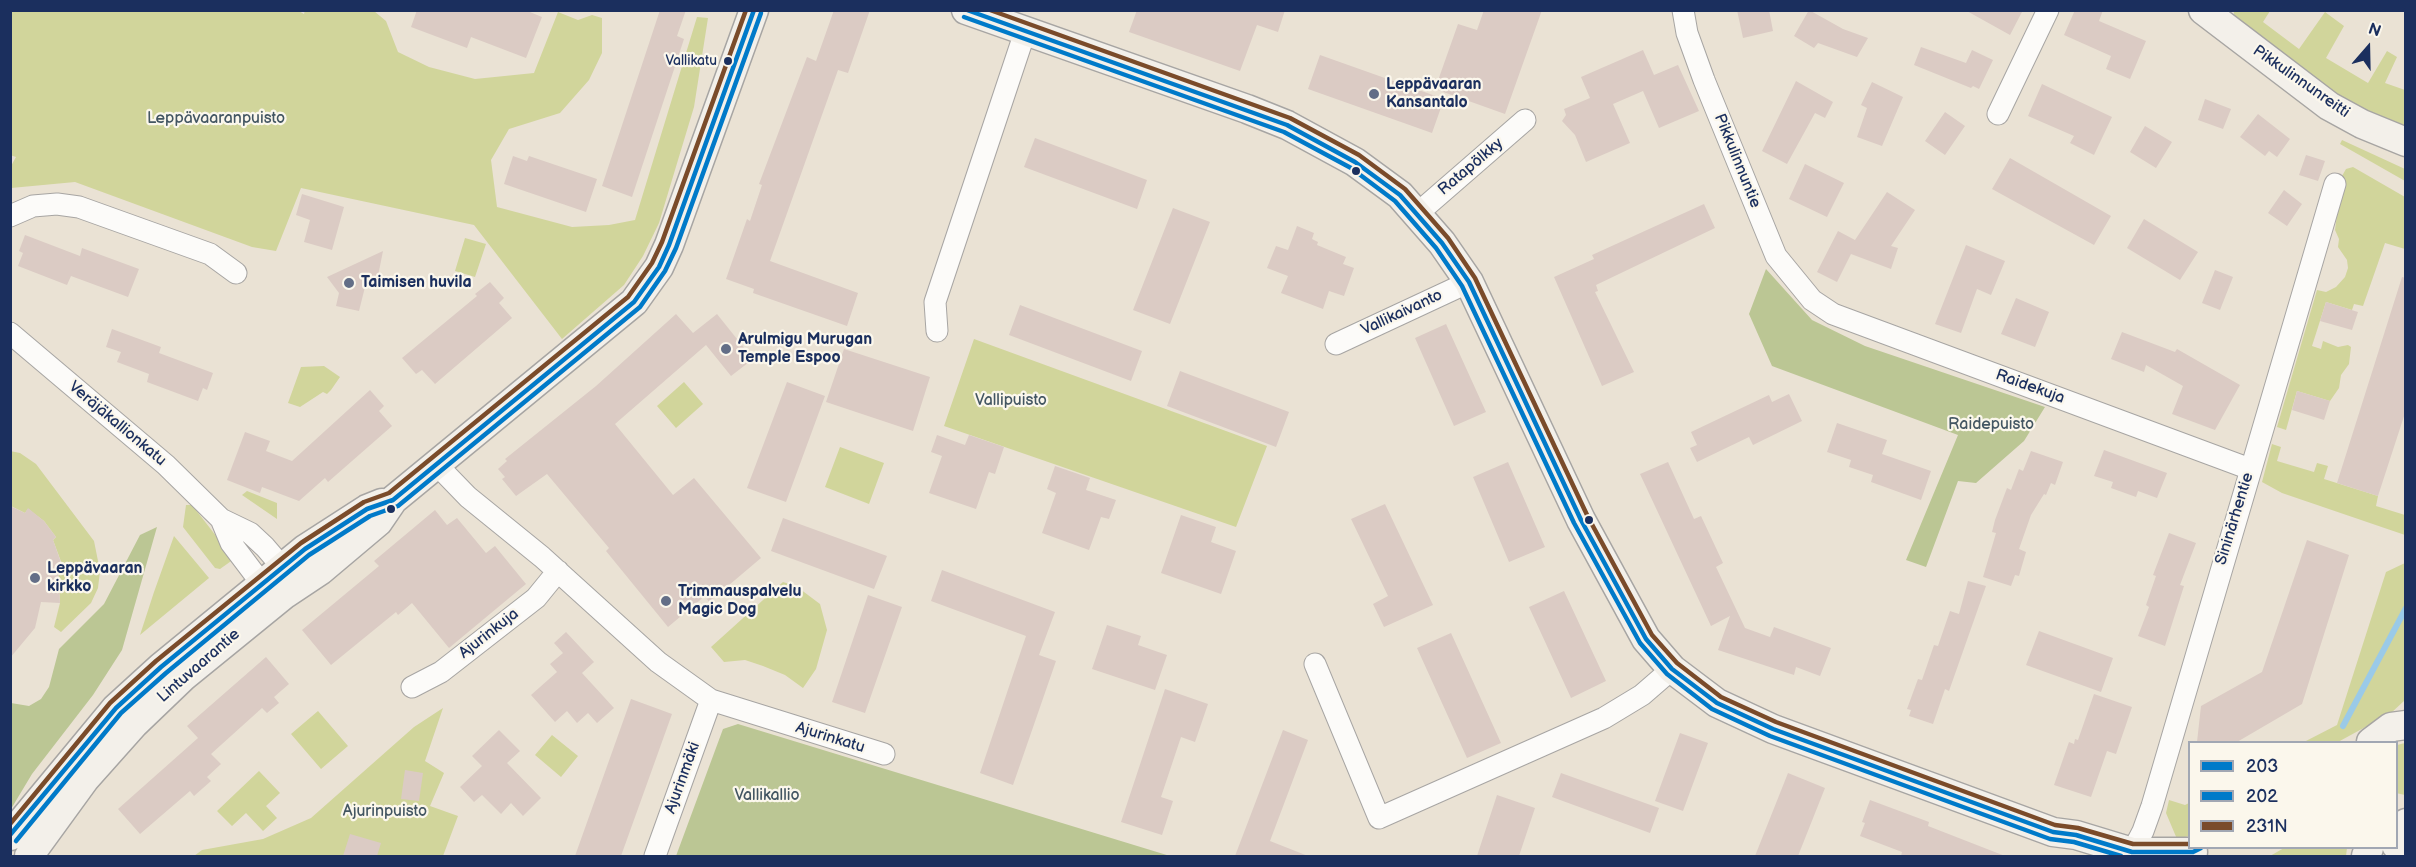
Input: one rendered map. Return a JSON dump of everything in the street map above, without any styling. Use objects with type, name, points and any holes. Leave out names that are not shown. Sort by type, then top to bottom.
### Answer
[{"type":"main road","name":"Lintuvaarantie","points":[[29,856],[85,779],[134,724],[276,582],[305,549],[367,509],[393,500],[634,302],[648,285],[669,245],[754,10]]},
{"type":"main road","points":[[966,10],[1248,109],[1287,125],[1317,140],[1373,174],[1418,213],[1469,282],[1610,577],[1646,639],[1672,669],[1717,702],[1742,717],[2053,832],[2076,835],[2131,855],[2194,852]]},
{"type":"main road","name":"Pikkulinnunreitti","points":[[2214,14],[2329,106],[2362,124],[2406,142]]},
{"type":"main road","name":"Lintuvaarantie","points":[[10,836],[116,708],[161,667],[276,582]]},
{"type":"main road","points":[[2372,741],[2380,733],[2404,722]]},
{"type":"main road","points":[[2053,832],[2069,848],[2090,856]]},
{"type":"street","name":"Pikkulinnuntie","points":[[1683,10],[1688,33],[1704,80],[1776,256],[1812,300]]},
{"type":"street","points":[[1998,114],[2048,10]]},
{"type":"street","points":[[937,331],[934,302],[1025,32]]},
{"type":"street","name":"Ratapölkky","points":[[1418,213],[1525,120]]},
{"type":"street","name":"Sininärhentie","points":[[2131,855],[2144,831],[2152,806],[2335,184]]},
{"type":"street","points":[[10,216],[33,206],[57,204],[79,207],[210,254],[236,273]]},
{"type":"street","name":"Vallikaivanto","points":[[1336,344],[1469,282]]},
{"type":"street","name":"Raidekuja","points":[[1812,300],[1833,314],[2250,469]]},
{"type":"street","name":"Veräjäkallionkatu","points":[[10,333],[166,465],[221,519],[250,533],[276,582]]},
{"type":"street","name":"Ajurinkatu","points":[[436,464],[468,497],[558,571],[658,662],[711,700],[884,754]]},
{"type":"street","name":"Ajurinkuja","points":[[412,687],[441,672],[536,598],[558,571]]},
{"type":"street","points":[[1315,663],[1379,818],[1604,718],[1642,694],[1672,669]]},
{"type":"street","name":"Ajurinmäki","points":[[655,856],[711,700]]},
{"type":"green space","name":"Leppävaaranpuisto","points":[[297,10],[304,14],[305,10],[374,11],[386,21],[398,52],[429,67],[475,79],[534,73],[558,12],[578,20],[592,15],[602,18],[602,53],[589,80],[560,113],[509,129],[491,160],[497,207],[572,227],[609,225],[635,220],[697,17],[708,18],[694,107],[659,223],[643,256],[624,285],[562,339],[474,225],[301,188],[276,251],[252,247],[75,182],[11,188],[11,166],[16,157],[10,155],[11,11]]},
{"type":"green space","points":[[2234,11],[2270,11],[2263,22],[2299,49],[2325,12],[2344,26],[2326,58],[2368,83],[2387,51],[2397,57],[2385,83],[2405,90],[2405,132],[2378,122],[2233,24]]},
{"type":"green space","points":[[2342,140],[2405,169],[2405,181],[2340,144]]},
{"type":"green space","points":[[2353,167],[2405,197],[2405,249],[2385,243],[2363,306],[2354,304],[2352,310],[2326,302],[2312,346],[2321,349],[2323,341],[2338,347],[2348,345],[2351,347],[2349,364],[2341,375],[2339,388],[2330,401],[2297,391],[2286,430],[2277,427],[2317,290],[2326,292],[2336,287],[2345,277],[2348,268],[2347,260],[2338,247],[2339,239],[2335,230],[2342,176],[2346,169]]},
{"type":"green space","points":[[465,238],[486,244],[475,277],[455,271]]},
{"type":"green space","name":"Raidepuisto","points":[[1766,269],[1812,320],[1865,346],[2045,407],[2024,441],[1976,483],[1958,481],[1926,567],[1906,560],[1958,435],[1772,366],[1749,314]]},
{"type":"green space","name":"Vallipuisto","points":[[974,339],[1267,446],[1236,527],[944,426]]},
{"type":"green space","points":[[324,366],[340,377],[331,390],[327,394],[323,392],[300,407],[288,403],[301,367]]},
{"type":"green space","points":[[684,382],[703,404],[676,428],[657,406]]},
{"type":"green space","points":[[2272,444],[2281,447],[2277,461],[2314,472],[2317,463],[2328,466],[2324,479],[2378,496],[2376,506],[2405,515],[2405,535],[2282,493],[2262,482]]},
{"type":"green space","points":[[840,447],[884,463],[869,504],[825,487]]},
{"type":"green space","points":[[10,451],[20,453],[36,464],[94,541],[100,571],[98,588],[91,603],[61,632],[54,627],[60,603],[58,568],[63,567],[53,540],[56,537],[44,521],[28,509],[25,513],[11,506]]},
{"type":"green space","points":[[247,491],[277,503],[277,519],[242,495]]},
{"type":"green space","points":[[186,505],[192,505],[234,559],[220,569],[215,568],[183,527]]},
{"type":"green space","points":[[157,527],[122,650],[93,695],[32,774],[11,809],[11,703],[29,706],[41,699],[49,687],[59,649],[104,604],[140,535]]},
{"type":"green space","points":[[174,536],[209,578],[140,635],[154,592]]},
{"type":"green space","points":[[2405,563],[2404,701],[2391,713],[2340,741],[2306,741],[2337,725],[2386,572]]},
{"type":"green space","points":[[783,582],[796,586],[820,604],[827,630],[816,669],[803,688],[785,675],[745,660],[724,662],[711,647]]},
{"type":"green space","name":"Ajurinpuisto","points":[[443,708],[425,761],[444,773],[430,806],[458,816],[443,856],[194,856],[202,850],[263,839],[311,818],[414,727]]},
{"type":"green space","points":[[318,711],[348,746],[321,769],[291,734]]},
{"type":"green space","name":"Vallikallio","points":[[738,724],[1170,856],[676,856],[723,729]]},
{"type":"green space","points":[[552,735],[578,756],[561,777],[535,755]]},
{"type":"green space","points":[[2406,743],[2405,795],[2398,793],[2398,745]]},
{"type":"green space","points":[[259,771],[280,793],[266,806],[277,818],[263,831],[246,813],[232,826],[217,811]]},
{"type":"green space","points":[[2169,800],[2185,805],[2188,804],[2188,836],[2177,839],[2166,813]]},
{"type":"green space","points":[[2282,849],[2347,849],[2346,856],[2270,856]]},
{"type":"building","points":[[417,10],[525,10],[542,17],[526,58],[471,37],[467,48],[411,27]]},
{"type":"building","points":[[660,10],[686,10],[677,36],[684,39],[632,197],[602,186]]},
{"type":"building","points":[[834,10],[870,10],[848,73],[838,70],[770,261],[858,293],[847,326],[753,293],[754,289],[726,279],[747,219],[750,221],[762,185],[759,184],[807,57],[816,61]]},
{"type":"building","points":[[1137,10],[1285,10],[1278,32],[1257,25],[1240,71],[1129,32]]},
{"type":"building","points":[[1484,10],[1542,10],[1505,114],[1435,89],[1458,24],[1477,30]]},
{"type":"building","points":[[1737,10],[1769,10],[1773,31],[1743,38]]},
{"type":"building","points":[[1809,10],[1843,29],[1868,38],[1857,57],[1818,43],[1814,48],[1794,36]]},
{"type":"building","points":[[1965,10],[2023,10],[2010,35]]},
{"type":"building","points":[[2075,10],[2103,10],[2099,21],[2146,41],[2130,79],[2106,69],[2111,56],[2064,35]]},
{"type":"building","points":[[1921,47],[1966,63],[1972,50],[1993,60],[1979,89],[1973,86],[1971,88],[1914,65]]},
{"type":"building","points":[[1643,50],[1654,75],[1678,65],[1699,111],[1659,128],[1643,91],[1613,104],[1630,143],[1586,162],[1575,135],[1562,121],[1566,115],[1564,109],[1590,98],[1581,77]]},
{"type":"building","points":[[1320,55],[1444,99],[1432,133],[1308,89]]},
{"type":"building","points":[[1796,81],[1833,102],[1825,118],[1815,113],[1787,164],[1762,151]]},
{"type":"building","points":[[1872,82],[1903,97],[1882,146],[1857,137],[1867,108],[1861,105]]},
{"type":"building","points":[[2042,84],[2112,117],[2094,155],[2070,143],[2074,136],[2028,116]]},
{"type":"building","points":[[2205,99],[2231,109],[2223,129],[2198,120]]},
{"type":"building","points":[[1945,112],[1965,126],[1945,155],[1925,141]]},
{"type":"building","points":[[2258,114],[2290,139],[2277,157],[2269,151],[2265,156],[2240,137]]},
{"type":"building","points":[[2145,126],[2172,142],[2156,168],[2130,152]]},
{"type":"building","points":[[1035,138],[1147,180],[1137,209],[1024,167]]},
{"type":"building","points":[[2306,155],[2325,161],[2318,181],[2299,175]]},
{"type":"building","points":[[513,156],[527,161],[529,156],[597,179],[586,212],[504,184]]},
{"type":"building","points":[[2010,158],[2111,216],[2094,245],[1992,189]]},
{"type":"building","points":[[1805,164],[1844,183],[1827,217],[1789,199]]},
{"type":"building","points":[[2284,190],[2302,204],[2287,226],[2268,213]]},
{"type":"building","points":[[1887,192],[1915,210],[1891,246],[1898,248],[1891,269],[1851,254],[1837,282],[1817,272],[1838,231],[1855,240]]},
{"type":"building","points":[[302,194],[344,207],[332,250],[304,242],[310,220],[296,215]]},
{"type":"building","points":[[1704,204],[1715,228],[1596,285],[1598,291],[1595,292],[1634,372],[1602,386],[1554,277],[1594,259],[1592,255]]},
{"type":"building","points":[[1173,208],[1210,222],[1170,324],[1133,310]]},
{"type":"building","points":[[2144,219],[2198,252],[2180,280],[2127,248]]},
{"type":"building","points":[[1297,226],[1314,233],[1312,239],[1318,242],[1317,245],[1346,257],[1343,264],[1354,268],[1344,296],[1329,291],[1323,309],[1281,293],[1288,276],[1267,268],[1276,246],[1288,250]]},
{"type":"building","points":[[25,235],[80,256],[82,248],[139,269],[128,297],[71,276],[67,285],[18,266],[23,253],[19,251]]},
{"type":"building","points":[[1966,245],[2005,261],[1991,295],[1977,289],[1961,333],[1935,324]]},
{"type":"building","name":"Taimisen huvila","points":[[383,251],[377,281],[367,279],[359,311],[336,306],[339,293],[327,277]]},
{"type":"building","points":[[2215,270],[2233,277],[2220,310],[2202,303]]},
{"type":"building","points":[[2402,277],[2406,278],[2406,410],[2378,496],[2337,483]]},
{"type":"building","points":[[490,282],[504,298],[499,303],[512,318],[435,384],[422,370],[416,374],[402,358],[477,296],[475,294]]},
{"type":"building","points":[[2016,298],[2049,312],[2035,347],[2001,334]]},
{"type":"building","points":[[2326,302],[2358,312],[2352,330],[2320,321]]},
{"type":"building","points":[[1020,305],[1142,351],[1131,381],[1009,335]]},
{"type":"building","points":[[676,314],[693,333],[717,314],[753,359],[731,376],[706,345],[615,424],[673,495],[694,478],[761,558],[709,602],[705,596],[668,627],[606,551],[609,548],[547,474],[516,496],[502,479],[505,477],[498,469],[507,461],[505,459],[596,386]]},
{"type":"building","points":[[1446,324],[1486,412],[1454,426],[1415,338]]},
{"type":"building","points":[[112,329],[161,347],[159,353],[213,373],[207,390],[203,388],[198,401],[147,382],[149,374],[117,362],[121,352],[106,347]]},
{"type":"building","points":[[2122,332],[2175,352],[2177,349],[2240,385],[2215,430],[2172,414],[2183,386],[2146,365],[2144,372],[2111,359]]},
{"type":"building","points":[[844,349],[930,377],[913,431],[826,402]]},
{"type":"building","points":[[1180,371],[1289,412],[1276,447],[1167,406]]},
{"type":"building","points":[[787,382],[825,396],[786,502],[747,488]]},
{"type":"building","points":[[370,390],[384,406],[379,411],[392,426],[328,482],[325,478],[299,501],[262,487],[260,493],[227,480],[245,432],[270,441],[266,451],[292,461]]},
{"type":"building","points":[[2297,391],[2330,401],[2324,420],[2292,410]]},
{"type":"building","points":[[1789,394],[1802,421],[1753,445],[1749,437],[1697,462],[1690,448],[1697,445],[1691,432],[1769,395],[1772,402]]},
{"type":"building","points":[[1837,423],[1887,440],[1882,454],[1931,471],[1921,500],[1871,482],[1873,475],[1849,467],[1851,460],[1827,452]]},
{"type":"building","points":[[937,435],[965,445],[969,435],[1004,447],[995,474],[989,472],[976,509],[929,493],[942,456],[931,452]]},
{"type":"building","points":[[2104,450],[2167,473],[2157,498],[2138,491],[2136,497],[2111,488],[2113,482],[2094,476]]},
{"type":"building","points":[[2031,451],[2063,462],[2055,485],[2051,483],[2046,495],[2044,494],[2031,515],[2019,549],[2026,552],[2019,576],[2015,575],[2011,586],[1983,577],[1996,533],[1992,532],[1995,520],[2007,488],[2011,490],[2019,469],[2023,471]]},
{"type":"building","points":[[1508,462],[1545,547],[1509,562],[1473,477]]},
{"type":"building","points":[[1668,462],[1694,519],[1701,516],[1723,563],[1716,567],[1745,628],[1770,637],[1774,627],[1831,648],[1820,676],[1796,667],[1794,675],[1718,650],[1730,616],[1711,626],[1640,474]]},
{"type":"building","points":[[1055,466],[1090,478],[1086,490],[1116,500],[1109,519],[1101,517],[1089,550],[1042,533],[1056,493],[1047,489]]},
{"type":"building","points":[[1385,504],[1433,605],[1384,627],[1373,604],[1388,596],[1351,519]]},
{"type":"building","name":"Leppävaaran kirkko","points":[[10,506],[25,513],[28,508],[44,521],[56,537],[53,540],[63,568],[58,568],[60,603],[41,602],[35,628],[10,658]]},
{"type":"building","points":[[435,510],[447,525],[457,518],[486,553],[495,546],[526,584],[449,648],[412,603],[398,615],[396,612],[331,665],[302,630],[379,566],[374,561]]},
{"type":"building","points":[[1181,515],[1216,527],[1211,542],[1236,551],[1221,594],[1161,573]]},
{"type":"building","points":[[783,518],[887,556],[874,589],[771,551]]},
{"type":"building","points":[[2169,533],[2196,543],[2180,585],[2184,586],[2165,646],[2138,636],[2149,607],[2146,605],[2156,576],[2153,575]]},
{"type":"building","points":[[2307,540],[2349,555],[2302,704],[2239,741],[2197,741],[2201,706],[2262,672]]},
{"type":"building","points":[[942,570],[1055,612],[1039,655],[1056,661],[1013,785],[980,773],[1026,636],[931,601]]},
{"type":"building","points":[[1968,581],[1986,586],[1949,691],[1945,689],[1933,724],[1909,716],[1911,710],[1907,709],[1918,679],[1922,680],[1934,645],[1938,646],[1950,611],[1959,614]]},
{"type":"building","points":[[1564,591],[1606,681],[1571,698],[1529,607]]},
{"type":"building","points":[[868,595],[902,607],[865,713],[832,702]]},
{"type":"building","points":[[1107,625],[1141,636],[1138,645],[1167,655],[1155,690],[1092,669]]},
{"type":"building","points":[[2039,631],[2113,658],[2101,692],[2026,665]]},
{"type":"building","points":[[566,632],[594,662],[582,673],[614,708],[597,723],[588,713],[577,723],[567,711],[555,722],[531,695],[557,672],[550,664],[563,653],[554,643]]},
{"type":"building","points":[[1451,633],[1501,743],[1467,758],[1417,648]]},
{"type":"building","points":[[266,657],[289,684],[274,697],[279,703],[267,713],[262,708],[211,754],[221,764],[207,777],[211,781],[194,796],[190,791],[140,834],[118,809],[198,738],[187,726]]},
{"type":"building","points":[[1165,689],[1208,704],[1195,742],[1181,737],[1161,797],[1173,801],[1162,835],[1121,822]]},
{"type":"building","points":[[2094,694],[2132,707],[2116,754],[2107,751],[2091,797],[2054,785],[2069,742],[2074,744],[2075,739],[2078,740]]},
{"type":"building","points":[[631,699],[672,714],[621,856],[575,856]]},
{"type":"building","points":[[499,730],[520,751],[507,763],[541,798],[523,816],[511,803],[501,814],[482,795],[474,802],[460,787],[482,766],[472,756]]},
{"type":"building","points":[[1283,730],[1308,740],[1270,841],[1308,856],[1235,856]]},
{"type":"building","points":[[1680,733],[1708,743],[1683,811],[1655,801]]},
{"type":"building","points":[[405,770],[423,773],[419,801],[401,799]]},
{"type":"building","points":[[1561,773],[1659,808],[1650,833],[1552,797]]},
{"type":"building","points":[[1788,773],[1825,788],[1798,856],[1755,856]]},
{"type":"building","points":[[1497,795],[1535,808],[1519,856],[1477,856]]},
{"type":"building","points":[[1870,800],[1929,822],[1928,826],[2005,856],[1901,856],[1902,852],[1860,836],[1865,823],[1862,822]]},
{"type":"building","points":[[350,834],[381,843],[377,856],[343,856]]},
{"type":"waterway","points":[[2343,726],[2406,608]]},
{"type":"transit line","name":"231N","points":[[10,824],[110,703],[156,661],[301,543],[364,502],[389,493],[628,297],[652,263],[662,242],[746,10]]},
{"type":"transit line","name":"203","points":[[10,835],[116,708],[161,667],[305,549],[367,509],[393,500],[634,302],[659,267],[669,245],[754,10]]},
{"type":"transit line","name":"203","points":[[967,10],[1287,125],[1355,162],[1400,195],[1442,243],[1469,282],[1581,520],[1646,639],[1672,669],[1717,703],[1773,729],[2053,832],[2076,835],[2132,852],[2193,852],[2199,849]]},
{"type":"transit line","name":"231N","points":[[990,10],[1290,118],[1359,155],[1405,189],[1448,238],[1475,278],[1588,517],[1652,635],[1677,663],[1721,697],[1776,722],[2055,825],[2078,828],[2133,844],[2188,844]]},
{"type":"transit line","name":"202","points":[[16,841],[121,713],[166,673],[309,555],[370,516],[398,506],[640,307],[665,271],[676,248],[761,13]]},
{"type":"transit line","name":"202","points":[[964,17],[1284,132],[1351,168],[1395,201],[1436,248],[1462,286],[1574,523],[1640,643],[1667,674],[1712,709],[1770,736],[2050,839],[2074,842],[2121,856]]},
{"type":"place","name":"Vallikatu","points":[[728,61]]},
{"type":"place","name":"Leppävaaran Kansantalo","points":[[1374,94]]},
{"type":"place","name":"Taimisen huvila","points":[[349,283]]},
{"type":"place","name":"Arulmigu Murugan Temple Espoo","points":[[726,349]]},
{"type":"place","name":"Leppävaaran kirkko","points":[[35,578]]},
{"type":"place","name":"Trimmauspalvelu Magic Dog","points":[[666,601]]}]
